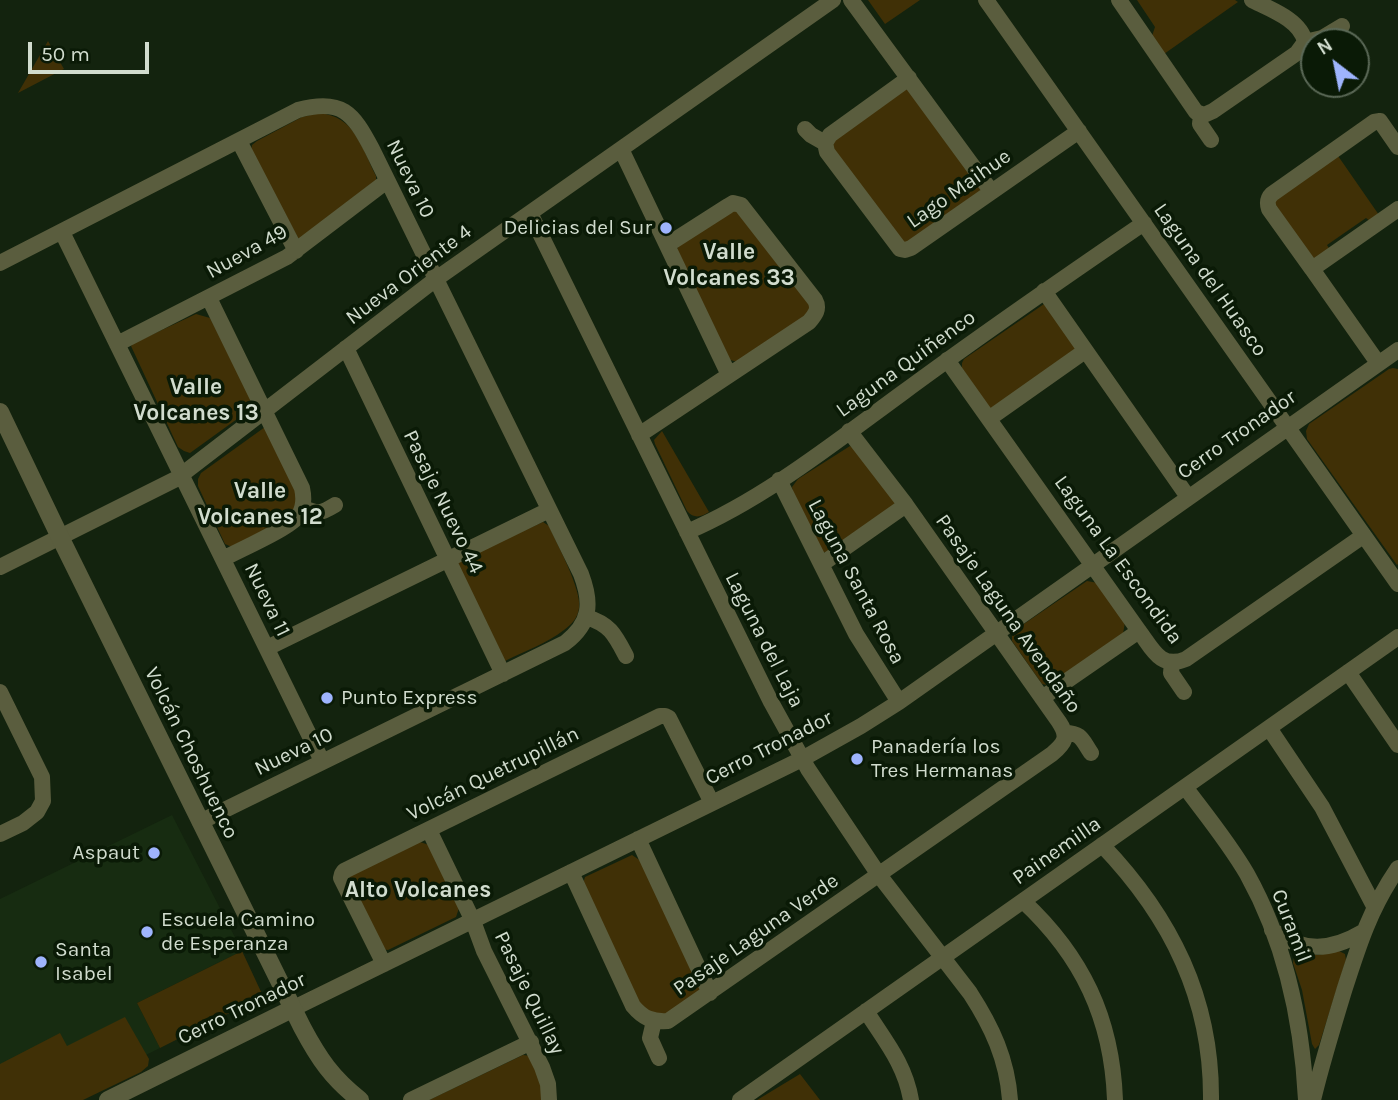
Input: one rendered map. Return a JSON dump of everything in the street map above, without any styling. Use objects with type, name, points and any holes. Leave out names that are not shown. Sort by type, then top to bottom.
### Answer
[{"type":"street","name":"Nueva Oriente 4","points":[[0,567],[167,484],[436,279],[833,0]]},
{"type":"street","points":[[851,0],[991,191]]},
{"type":"street","name":"Laguna del Huasco","points":[[986,0],[1398,584]]},
{"type":"street","points":[[1119,0],[1194,109],[1201,115]]},
{"type":"street","points":[[1252,0],[1300,30]]},
{"type":"street","points":[[1201,115],[1213,111],[1300,48]]},
{"type":"street","points":[[825,143],[830,135],[909,78]]},
{"type":"street","name":"Nueva 10","points":[[0,263],[298,110],[312,106],[334,107],[344,111],[358,123],[581,573],[588,601],[586,617],[580,629],[565,643],[200,822]]},
{"type":"street","points":[[1201,115],[1200,124],[1211,140]]},
{"type":"street","points":[[1378,363],[1267,204],[1270,196],[1374,122],[1380,121],[1383,124],[1398,147]]},
{"type":"street","name":"Lago Maihue","points":[[805,129],[825,143],[827,152],[900,249],[905,250],[1079,131]]},
{"type":"street","points":[[239,141],[296,251]]},
{"type":"street","points":[[621,149],[729,374]]},
{"type":"street","name":"Nueva 49","points":[[117,344],[277,263],[387,181]]},
{"type":"street","points":[[639,435],[809,321],[817,312],[817,303],[741,205],[728,205],[667,246]]},
{"type":"street","points":[[1312,269],[1398,209]]},
{"type":"street","name":"Laguna del Laja","points":[[530,213],[759,680],[802,759],[879,875],[970,993],[994,1034],[1005,1066],[1010,1100]]},
{"type":"street","name":"Laguna Quiñenco","points":[[687,531],[724,515],[779,480],[1144,223]]},
{"type":"street","name":"Nueva 11","points":[[62,232],[322,761]]},
{"type":"street","points":[[1044,291],[1188,497]]},
{"type":"street","points":[[209,298],[304,496],[303,509],[289,525],[223,559]]},
{"type":"street","name":"Pasaje Nuevo 44","points":[[346,348],[503,674]]},
{"type":"street","points":[[990,418],[1085,351]]},
{"type":"street","name":"Cerro Tronador","points":[[108,1100],[802,759],[861,726],[899,702],[1378,363],[1397,354]]},
{"type":"street","name":"Laguna La Escondida","points":[[947,360],[1163,661],[1172,663],[1185,659],[1363,536]]},
{"type":"street","name":"Volcán Choshuenco","points":[[0,412],[292,1009],[327,1070],[360,1100]]},
{"type":"street","name":"Pasaje Laguna Avendaño","points":[[849,431],[906,505],[1065,733],[1064,741],[1052,754],[879,875]]},
{"type":"street","name":"Laguna Santa Rosa","points":[[779,480],[856,634],[899,702]]},
{"type":"street","points":[[303,509],[322,513],[335,505]]},
{"type":"street","points":[[822,564],[906,505]]},
{"type":"street","points":[[267,648],[549,510]]},
{"type":"street","points":[[586,617],[598,620],[610,629],[626,656]]},
{"type":"street","points":[[1042,698],[1139,631]]},
{"type":"street","name":"Painemilla","points":[[740,1100],[1398,637]]},
{"type":"street","points":[[1172,663],[1171,673],[1184,692]]},
{"type":"street","points":[[1348,672],[1398,745]]},
{"type":"street","points":[[0,692],[42,777],[43,801],[37,812],[23,823],[0,834]]},
{"type":"street","name":"Volcán Quetrupillán","points":[[384,964],[341,878],[342,874],[660,716],[669,718],[712,803]]},
{"type":"street","points":[[1269,728],[1322,807],[1374,906]]},
{"type":"street","points":[[1065,733],[1078,735],[1091,753]]},
{"type":"street","name":"Curamil","points":[[1185,787],[1246,872],[1272,930],[1296,1006],[1304,1060],[1306,1100]]},
{"type":"street","name":"Pasaje Quillay","points":[[429,830],[473,920],[484,951],[531,1042],[547,1078],[549,1100]]},
{"type":"street","points":[[638,839],[710,993]]},
{"type":"street","points":[[1102,845],[1140,888],[1183,960],[1193,986],[1207,1040],[1211,1100]]},
{"type":"street","points":[[1313,1100],[1363,932],[1374,906],[1398,868]]},
{"type":"street","points":[[571,872],[634,1006],[643,1016],[654,1021],[650,1038],[659,1058]]},
{"type":"street","name":"Pasaje Laguna Verde","points":[[654,1021],[673,1018],[879,875]]},
{"type":"street","points":[[1023,901],[1062,942],[1091,990],[1106,1032],[1115,1100]]},
{"type":"street","points":[[1272,930],[1294,943],[1319,947],[1349,940],[1363,932]]},
{"type":"street","points":[[866,1011],[902,1069],[908,1081],[911,1100]]},
{"type":"street","points":[[411,1100],[531,1042]]},
{"type":"shaded area","points":[[868,0],[920,0],[885,24]]},
{"type":"shaded area","points":[[1137,0],[1238,2],[1164,54],[1152,36],[1155,27]]},
{"type":"shaded area","points":[[48,41],[64,69],[18,93]]},
{"type":"shaded area","points":[[910,89],[982,192],[904,246],[832,152],[833,139],[902,90]]},
{"type":"shaded area","points":[[319,113],[341,120],[356,135],[376,180],[302,238],[298,238],[251,151],[252,145],[302,117]]},
{"type":"shaded area","points":[[1336,153],[1379,215],[1370,221],[1366,218],[1327,245],[1330,250],[1315,260],[1274,206],[1273,198]]},
{"type":"shaded area","points":[[735,208],[812,302],[808,315],[738,362],[730,360],[676,252],[679,244]]},
{"type":"shaded area","points":[[1044,304],[1078,350],[990,409],[962,368],[964,359]]},
{"type":"shaded area","points":[[196,314],[210,318],[247,389],[250,402],[244,414],[190,453],[178,447],[131,346]]},
{"type":"shaded area","points":[[1393,368],[1398,369],[1397,565],[1307,439],[1306,431],[1309,424]]},
{"type":"shaded area","points":[[265,427],[295,484],[297,505],[290,517],[232,547],[225,544],[198,486],[198,479],[201,473]]},
{"type":"shaded area","points":[[662,431],[709,512],[706,514],[695,516],[687,511],[655,444],[654,440]]},
{"type":"shaded area","points":[[850,446],[895,504],[828,553],[823,552],[792,487],[798,479]]},
{"type":"shaded area","points":[[543,522],[549,526],[573,579],[579,600],[578,612],[572,623],[557,635],[505,661],[458,565],[459,560]]},
{"type":"shaded area","points":[[1087,581],[1098,583],[1125,622],[1123,634],[1051,686],[1042,684],[1012,641],[1012,635],[1015,630]]},
{"type":"shaded area","points":[[172,815],[242,951],[137,1003],[160,1048],[55,1100],[0,1100],[0,899]]},
{"type":"shaded area","points":[[417,841],[429,845],[459,908],[456,917],[388,950],[382,949],[349,878],[351,874]]},
{"type":"shaded area","points":[[632,855],[644,863],[702,991],[668,1016],[642,1010],[582,887],[585,877]]},
{"type":"shaded area","points":[[242,951],[263,996],[160,1048],[137,1003]]},
{"type":"shaded area","points":[[1339,951],[1345,954],[1346,960],[1319,1045],[1315,1049],[1293,963],[1294,957],[1299,953],[1318,955]]},
{"type":"shaded area","points":[[125,1017],[149,1059],[148,1066],[141,1072],[83,1100],[0,1100],[0,1064],[60,1033],[67,1046]]},
{"type":"shaded area","points":[[523,1055],[531,1056],[535,1061],[545,1100],[429,1100]]},
{"type":"shaded area","points":[[800,1074],[820,1100],[757,1100]]},
{"type":"place","name":"Delicias del Sur","points":[[666,228]]},
{"type":"place","name":"Punto Express","points":[[327,698]]},
{"type":"place","name":"Panadería los Tres Hermanas","points":[[857,759]]},
{"type":"place","name":"Aspaut","points":[[154,853]]},
{"type":"place","name":"Escuela Camino de Esperanza","points":[[147,932]]},
{"type":"place","name":"Santa Isabel","points":[[41,962]]},
{"type":"district","name":"Valle Volcanes 33","points":[[729,265]]},
{"type":"district","name":"Valle Volcanes 13","points":[[196,400]]},
{"type":"district","name":"Valle Volcanes 12","points":[[260,504]]},
{"type":"district","name":"Alto Volcanes","points":[[418,890]]}]
